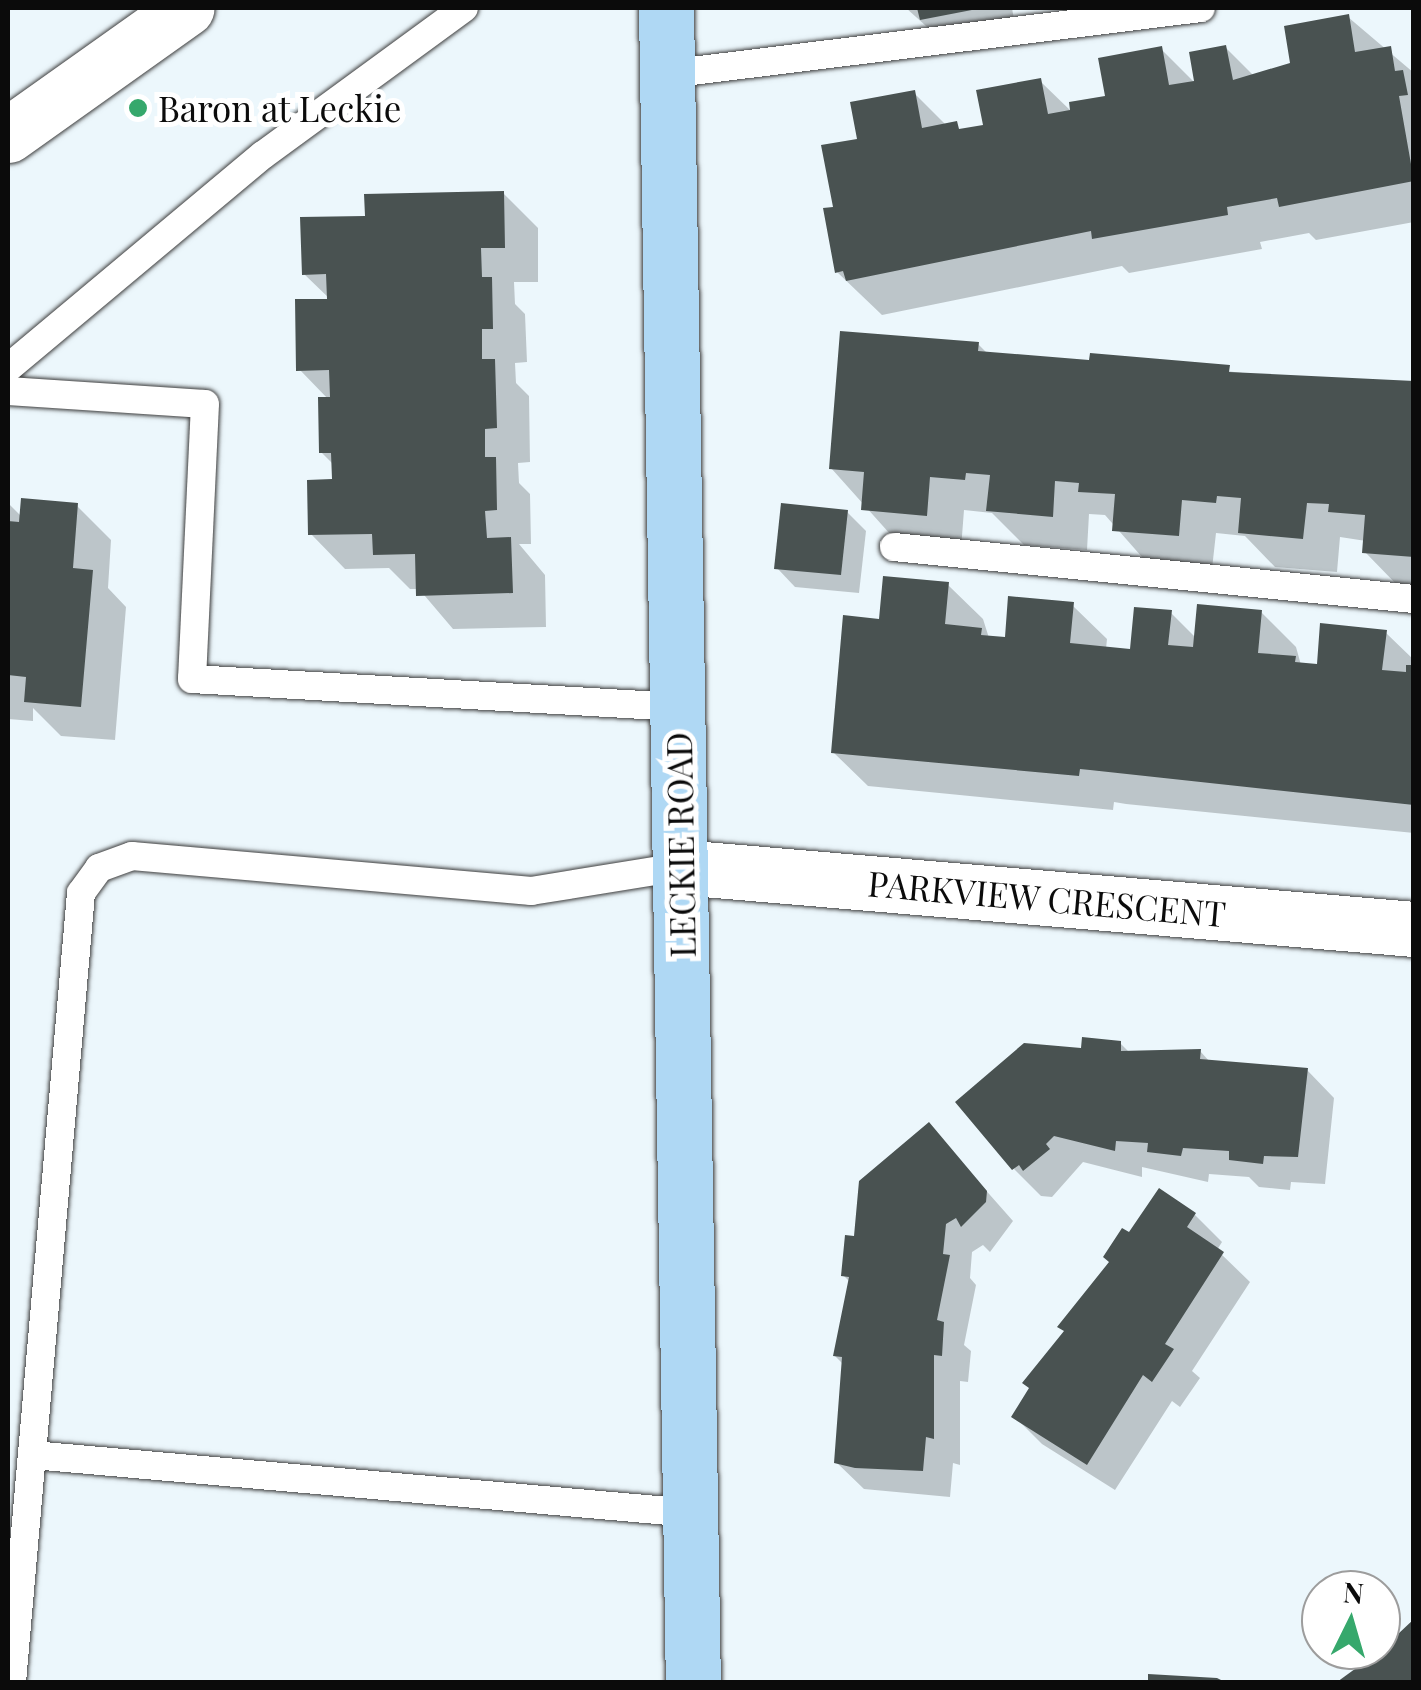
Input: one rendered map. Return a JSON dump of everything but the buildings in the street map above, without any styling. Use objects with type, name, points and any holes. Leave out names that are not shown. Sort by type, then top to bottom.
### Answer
[{"type":"main road","name":"LECKIE ROAD","points":[[666,8],[694,1682]]},
{"type":"street","points":[[8,135],[187,8]]},
{"type":"street","name":"PARKVIEW CRESCENT","points":[[680,867],[1414,929]]},
{"type":"lane","points":[[8,368],[264,155],[464,8]]},
{"type":"lane","points":[[668,74],[1201,8]]},
{"type":"lane","points":[[8,391],[205,404],[192,679],[677,708]]},
{"type":"lane","points":[[894,547],[1414,599]]},
{"type":"lane","points":[[12,1682],[82,892],[99,868],[132,856],[531,891],[680,867]]},
{"type":"lane","points":[[32,1456],[691,1513]]},
{"type":"place","name":"Baron at Leckie","points":[[138,108]]}]
